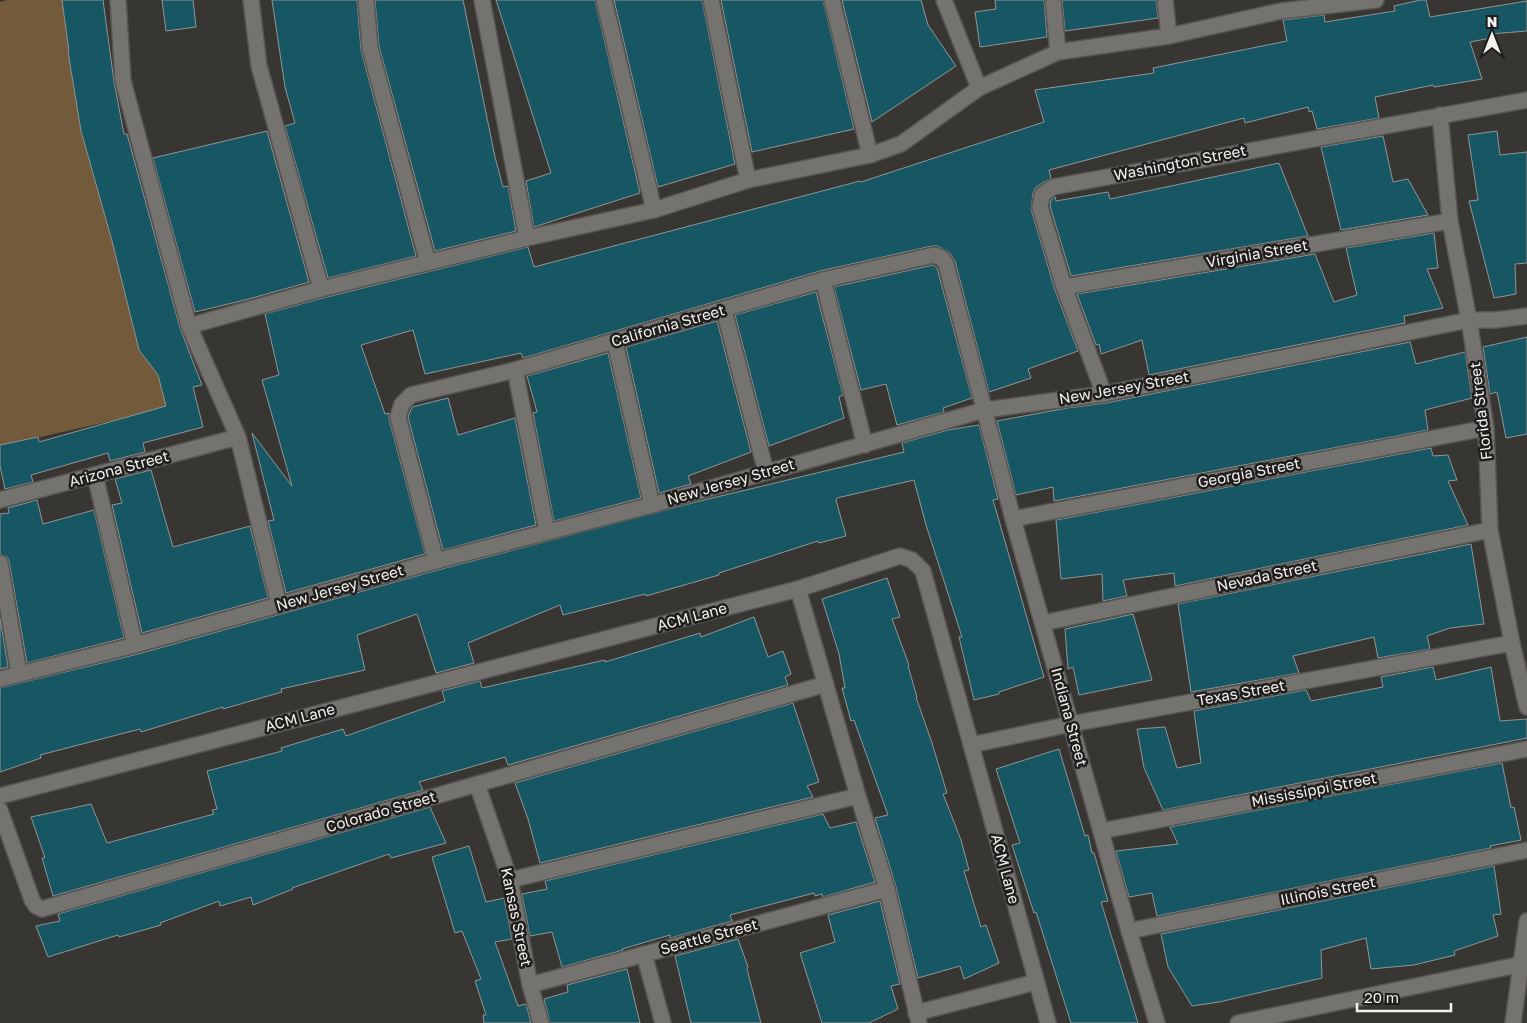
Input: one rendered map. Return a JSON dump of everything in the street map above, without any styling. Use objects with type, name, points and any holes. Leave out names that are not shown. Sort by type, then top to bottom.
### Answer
[{"type":"street","points":[[118,0],[123,80],[189,326],[238,437],[279,605]]},
{"type":"street","points":[[250,0],[258,66],[322,289]]},
{"type":"street","points":[[366,0],[370,48],[428,263]]},
{"type":"street","points":[[482,0],[527,238]]},
{"type":"street","points":[[604,0],[654,210]]},
{"type":"street","points":[[711,0],[748,180]]},
{"type":"street","points":[[832,0],[870,154]]},
{"type":"street","points":[[944,0],[979,88]]},
{"type":"street","points":[[1054,0],[1058,52]]},
{"type":"street","points":[[1165,0],[1169,36]]},
{"type":"street","points":[[189,326],[322,289],[527,238],[654,210],[748,180],[870,154],[901,144],[979,88],[1058,52],[1169,36],[1281,5],[1376,0]]},
{"type":"street","name":"Washington Street","points":[[1104,394],[1064,287],[1040,207],[1042,195],[1052,187],[1527,100]]},
{"type":"street","name":"Florida Street","points":[[1440,115],[1450,221],[1469,320],[1486,428],[1490,530],[1512,643],[1527,707]]},
{"type":"street","name":"Virginia Street","points":[[1064,287],[1450,221]]},
{"type":"street","name":"California Street","points":[[436,561],[398,417],[402,404],[411,395],[515,370],[823,280],[934,254],[942,258],[946,264],[984,410]]},
{"type":"street","points":[[823,280],[865,445]]},
{"type":"street","points":[[724,310],[766,472]]},
{"type":"street","name":"New Jersey Street","points":[[0,679],[135,645],[436,561],[652,504],[984,410],[1104,394],[1469,320],[1495,320],[1527,316]]},
{"type":"street","points":[[615,342],[652,504]]},
{"type":"street","points":[[515,370],[547,532]]},
{"type":"street","name":"Indiana Street","points":[[984,410],[1129,931],[1157,1023]]},
{"type":"street","name":"Georgia Street","points":[[1013,519],[1486,428]]},
{"type":"street","name":"Arizona Street","points":[[0,500],[238,437]]},
{"type":"street","points":[[94,475],[135,645]]},
{"type":"street","name":"Nevada Street","points":[[1043,623],[1490,530]]},
{"type":"street","name":"ACM Lane","points":[[0,796],[798,589],[900,556],[912,560],[922,571],[1048,1023]]},
{"type":"street","points":[[0,563],[19,673]]},
{"type":"street","points":[[798,589],[887,889],[918,1018],[1036,982]]},
{"type":"street","name":"Texas Street","points":[[971,745],[1071,724],[1512,643]]},
{"type":"street","name":"Colorado Street","points":[[0,810],[32,900],[36,906],[42,909],[826,684]]},
{"type":"street","name":"Mississippi Street","points":[[1101,831],[1527,749]]},
{"type":"street","name":"Kansas Street","points":[[477,784],[510,880],[530,985],[541,1023]]},
{"type":"street","points":[[510,880],[858,796]]},
{"type":"street","name":"Illinois Street","points":[[1129,931],[1527,850]]},
{"type":"street","name":"Seattle Street","points":[[530,985],[887,889]]},
{"type":"street","points":[[1513,1023],[1524,963],[1527,921]]},
{"type":"street","points":[[644,954],[663,1023]]},
{"type":"street","points":[[1238,1023],[1524,963]]},
{"type":"shaded area","points":[[7,0],[81,0],[178,406],[0,446],[0,2]]},
{"type":"building","points":[[62,0],[103,0],[114,82],[124,134],[127,134],[180,328],[202,385],[193,387],[203,427],[143,443],[145,452],[110,461],[108,453],[31,475],[33,482],[5,489],[0,466],[0,445],[38,437],[39,442],[166,406],[158,375],[139,350],[112,241],[81,131],[68,52]]},
{"type":"building","points":[[162,0],[193,0],[196,27],[166,31]]},
{"type":"building","points":[[272,0],[357,0],[361,50],[416,256],[328,278],[285,126],[295,123],[285,87]]},
{"type":"building","points":[[375,0],[463,0],[495,157],[503,187],[508,186],[516,231],[435,251],[379,46]]},
{"type":"building","points":[[496,0],[595,0],[640,193],[534,227],[526,181],[551,173]]},
{"type":"building","points":[[614,0],[702,0],[735,164],[658,187]]},
{"type":"building","points":[[721,0],[823,0],[854,129],[752,152]]},
{"type":"building","points":[[842,0],[921,0],[928,25],[956,66],[872,122]]},
{"type":"building","points":[[995,0],[1044,0],[1047,37],[980,47],[975,12],[996,9]]},
{"type":"building","points":[[1062,0],[1156,0],[1158,18],[1065,31]]},
{"type":"building","points":[[1426,0],[1430,17],[1527,1],[1527,31],[1490,34],[1491,38],[1470,42],[1482,79],[1434,87],[1433,85],[1375,97],[1379,118],[1317,129],[1312,111],[1309,112],[1308,107],[1245,123],[1244,118],[1049,170],[1051,178],[1036,187],[1033,193],[1031,209],[1055,290],[1078,351],[1028,369],[1031,378],[989,392],[955,261],[949,252],[937,246],[820,271],[523,358],[521,353],[425,374],[413,330],[361,345],[385,414],[389,413],[425,554],[286,593],[268,521],[274,520],[252,433],[292,486],[262,380],[279,375],[265,314],[528,247],[534,267],[861,182],[1044,122],[1035,90],[1154,73],[1153,68],[1287,41],[1283,20],[1324,15],[1325,22],[1395,11],[1394,6]]},
{"type":"building","points":[[267,131],[309,282],[195,312],[153,158]]},
{"type":"building","points":[[1497,131],[1500,155],[1527,152],[1527,263],[1515,264],[1516,294],[1494,298],[1469,201],[1478,200],[1468,135]]},
{"type":"building","points":[[1383,136],[1393,182],[1408,179],[1428,215],[1341,230],[1321,147]]},
{"type":"building","points":[[1279,163],[1308,236],[1071,276],[1050,206],[1051,200],[1055,197],[1056,201],[1108,192],[1110,199]]},
{"type":"building","points":[[1434,233],[1438,268],[1427,269],[1443,308],[1404,316],[1405,323],[1149,375],[1142,340],[1101,354],[1099,344],[1096,345],[1077,294],[1315,254],[1334,302],[1357,295],[1346,248]]},
{"type":"building","points":[[933,265],[937,268],[972,398],[943,408],[944,412],[897,425],[886,384],[861,390],[834,287]]},
{"type":"building","points":[[816,292],[843,395],[839,397],[844,418],[769,446],[735,315]]},
{"type":"building","points":[[717,321],[751,452],[688,476],[691,484],[659,493],[626,347]]},
{"type":"building","points":[[1527,337],[1527,434],[1506,438],[1497,392],[1490,394],[1483,347]]},
{"type":"building","points":[[1410,342],[1416,364],[1465,352],[1472,398],[1425,410],[1428,430],[1054,501],[1053,487],[1016,495],[997,421],[1106,403]]},
{"type":"building","points":[[608,353],[641,498],[554,521],[533,413],[537,412],[527,376]]},
{"type":"building","points":[[448,398],[458,435],[515,418],[536,525],[443,550],[408,417],[412,407]]},
{"type":"building","points":[[979,425],[998,499],[993,500],[1044,677],[999,692],[999,694],[974,700],[959,637],[962,637],[926,525],[914,480],[837,498],[846,536],[819,543],[818,541],[719,573],[719,575],[646,596],[645,594],[563,615],[560,605],[468,643],[474,663],[436,673],[417,614],[357,635],[365,670],[281,689],[282,692],[223,709],[223,707],[141,732],[140,729],[40,755],[41,758],[0,772],[0,688],[138,654],[438,570],[696,502],[904,452],[902,443],[948,430]]},
{"type":"building","points":[[1431,448],[1433,456],[1448,455],[1457,480],[1448,481],[1468,525],[1175,586],[1174,573],[1123,580],[1127,596],[1103,601],[1102,574],[1061,579],[1056,520]]},
{"type":"building","points":[[151,470],[173,547],[250,526],[268,598],[142,633],[112,505],[122,503],[115,479]]},
{"type":"building","points":[[37,500],[43,524],[94,510],[124,638],[27,663],[9,561],[7,557],[0,554],[0,514],[9,513],[8,508]]},
{"type":"building","points":[[1471,544],[1484,624],[1450,628],[1427,636],[1430,649],[1378,658],[1374,637],[1293,656],[1299,673],[1191,692],[1178,604]]},
{"type":"building","points":[[887,578],[900,617],[892,619],[909,665],[916,697],[947,793],[943,794],[961,840],[969,870],[964,871],[981,927],[986,925],[999,963],[964,979],[960,966],[918,978],[896,887],[875,818],[888,815],[854,720],[851,721],[842,688],[845,688],[839,654],[822,599]]},
{"type":"building","points":[[1133,614],[1152,680],[1079,695],[1073,667],[1068,669],[1065,629]]},
{"type":"building","points":[[754,617],[768,657],[783,651],[791,674],[785,677],[788,685],[508,765],[505,757],[419,782],[423,790],[53,896],[42,858],[45,858],[31,817],[91,804],[107,843],[214,814],[212,810],[217,809],[207,771],[282,751],[281,748],[343,729],[346,736],[445,701],[442,691],[480,681],[482,688],[605,660],[605,662],[700,633],[701,637]]},
{"type":"building","points":[[0,618],[8,667],[0,669]]},
{"type":"building","points":[[1433,667],[1436,680],[1491,667],[1500,721],[1527,719],[1527,738],[1163,810],[1144,768],[1137,729],[1165,727],[1177,768],[1201,763],[1194,711],[1306,690],[1311,701],[1383,687],[1381,677]]},
{"type":"building","points":[[793,703],[819,782],[807,786],[813,797],[540,863],[528,819],[515,783]]},
{"type":"building","points":[[1059,749],[1085,836],[1088,835],[1108,901],[1101,902],[1138,1023],[1071,1023],[1036,912],[1034,913],[1012,845],[1020,843],[996,769]]},
{"type":"building","points":[[1502,763],[1511,808],[1514,807],[1521,840],[1490,846],[1491,848],[1157,916],[1152,893],[1129,897],[1116,851],[1178,844],[1170,827]]},
{"type":"building","points":[[430,807],[446,843],[391,858],[389,854],[292,888],[253,905],[251,897],[220,906],[219,901],[160,923],[161,925],[119,937],[118,935],[48,957],[36,926],[60,921],[58,914]]},
{"type":"building","points":[[823,814],[830,828],[856,822],[875,882],[823,897],[822,894],[815,896],[814,893],[730,915],[732,921],[670,938],[670,935],[562,967],[552,932],[530,936],[522,894],[547,889],[545,881]]},
{"type":"building","points":[[469,846],[486,902],[504,898],[512,939],[495,942],[518,1006],[526,1004],[531,1023],[484,1023],[483,1015],[486,1015],[475,981],[481,979],[462,931],[455,933],[432,857]]},
{"type":"building","points":[[1494,866],[1501,914],[1493,915],[1498,936],[1454,951],[1455,955],[1414,965],[1371,969],[1366,938],[1321,950],[1322,978],[1219,1002],[1192,1006],[1168,967],[1161,934]]},
{"type":"building","points":[[880,901],[900,984],[891,986],[898,1009],[869,1023],[822,1023],[800,953],[835,942],[828,915]]},
{"type":"building","points":[[738,939],[748,967],[761,1023],[691,1023],[675,956]]},
{"type":"building","points":[[627,969],[640,1023],[550,1023],[544,999],[568,992],[567,985]]}]
